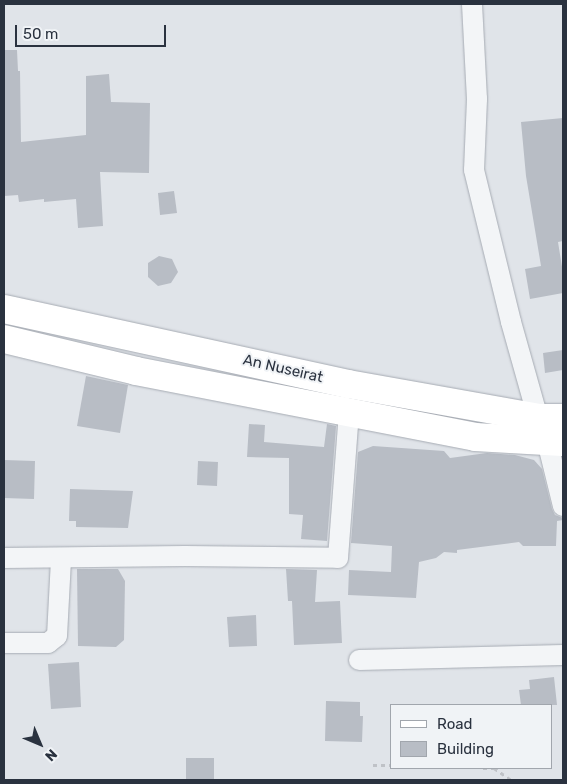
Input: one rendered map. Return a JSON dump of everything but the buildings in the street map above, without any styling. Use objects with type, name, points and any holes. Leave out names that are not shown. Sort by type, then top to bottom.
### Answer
[{"type":"main road","name":"An Nuseirat","points":[[4,309],[553,430]]},
{"type":"main road","name":"An Nuseirat","points":[[4,339],[136,371],[475,437],[553,430]]},
{"type":"street","points":[[472,4],[478,99],[474,170],[511,322],[553,430],[563,506]]},
{"type":"street","points":[[4,558],[61,559],[185,556],[338,558],[350,413]]},
{"type":"street","points":[[4,643],[48,643],[57,636],[61,559]]},
{"type":"street","points":[[359,660],[563,655]]},
{"type":"path","points":[[373,765],[390,765]]},
{"type":"path","points":[[495,769],[510,780]]}]
